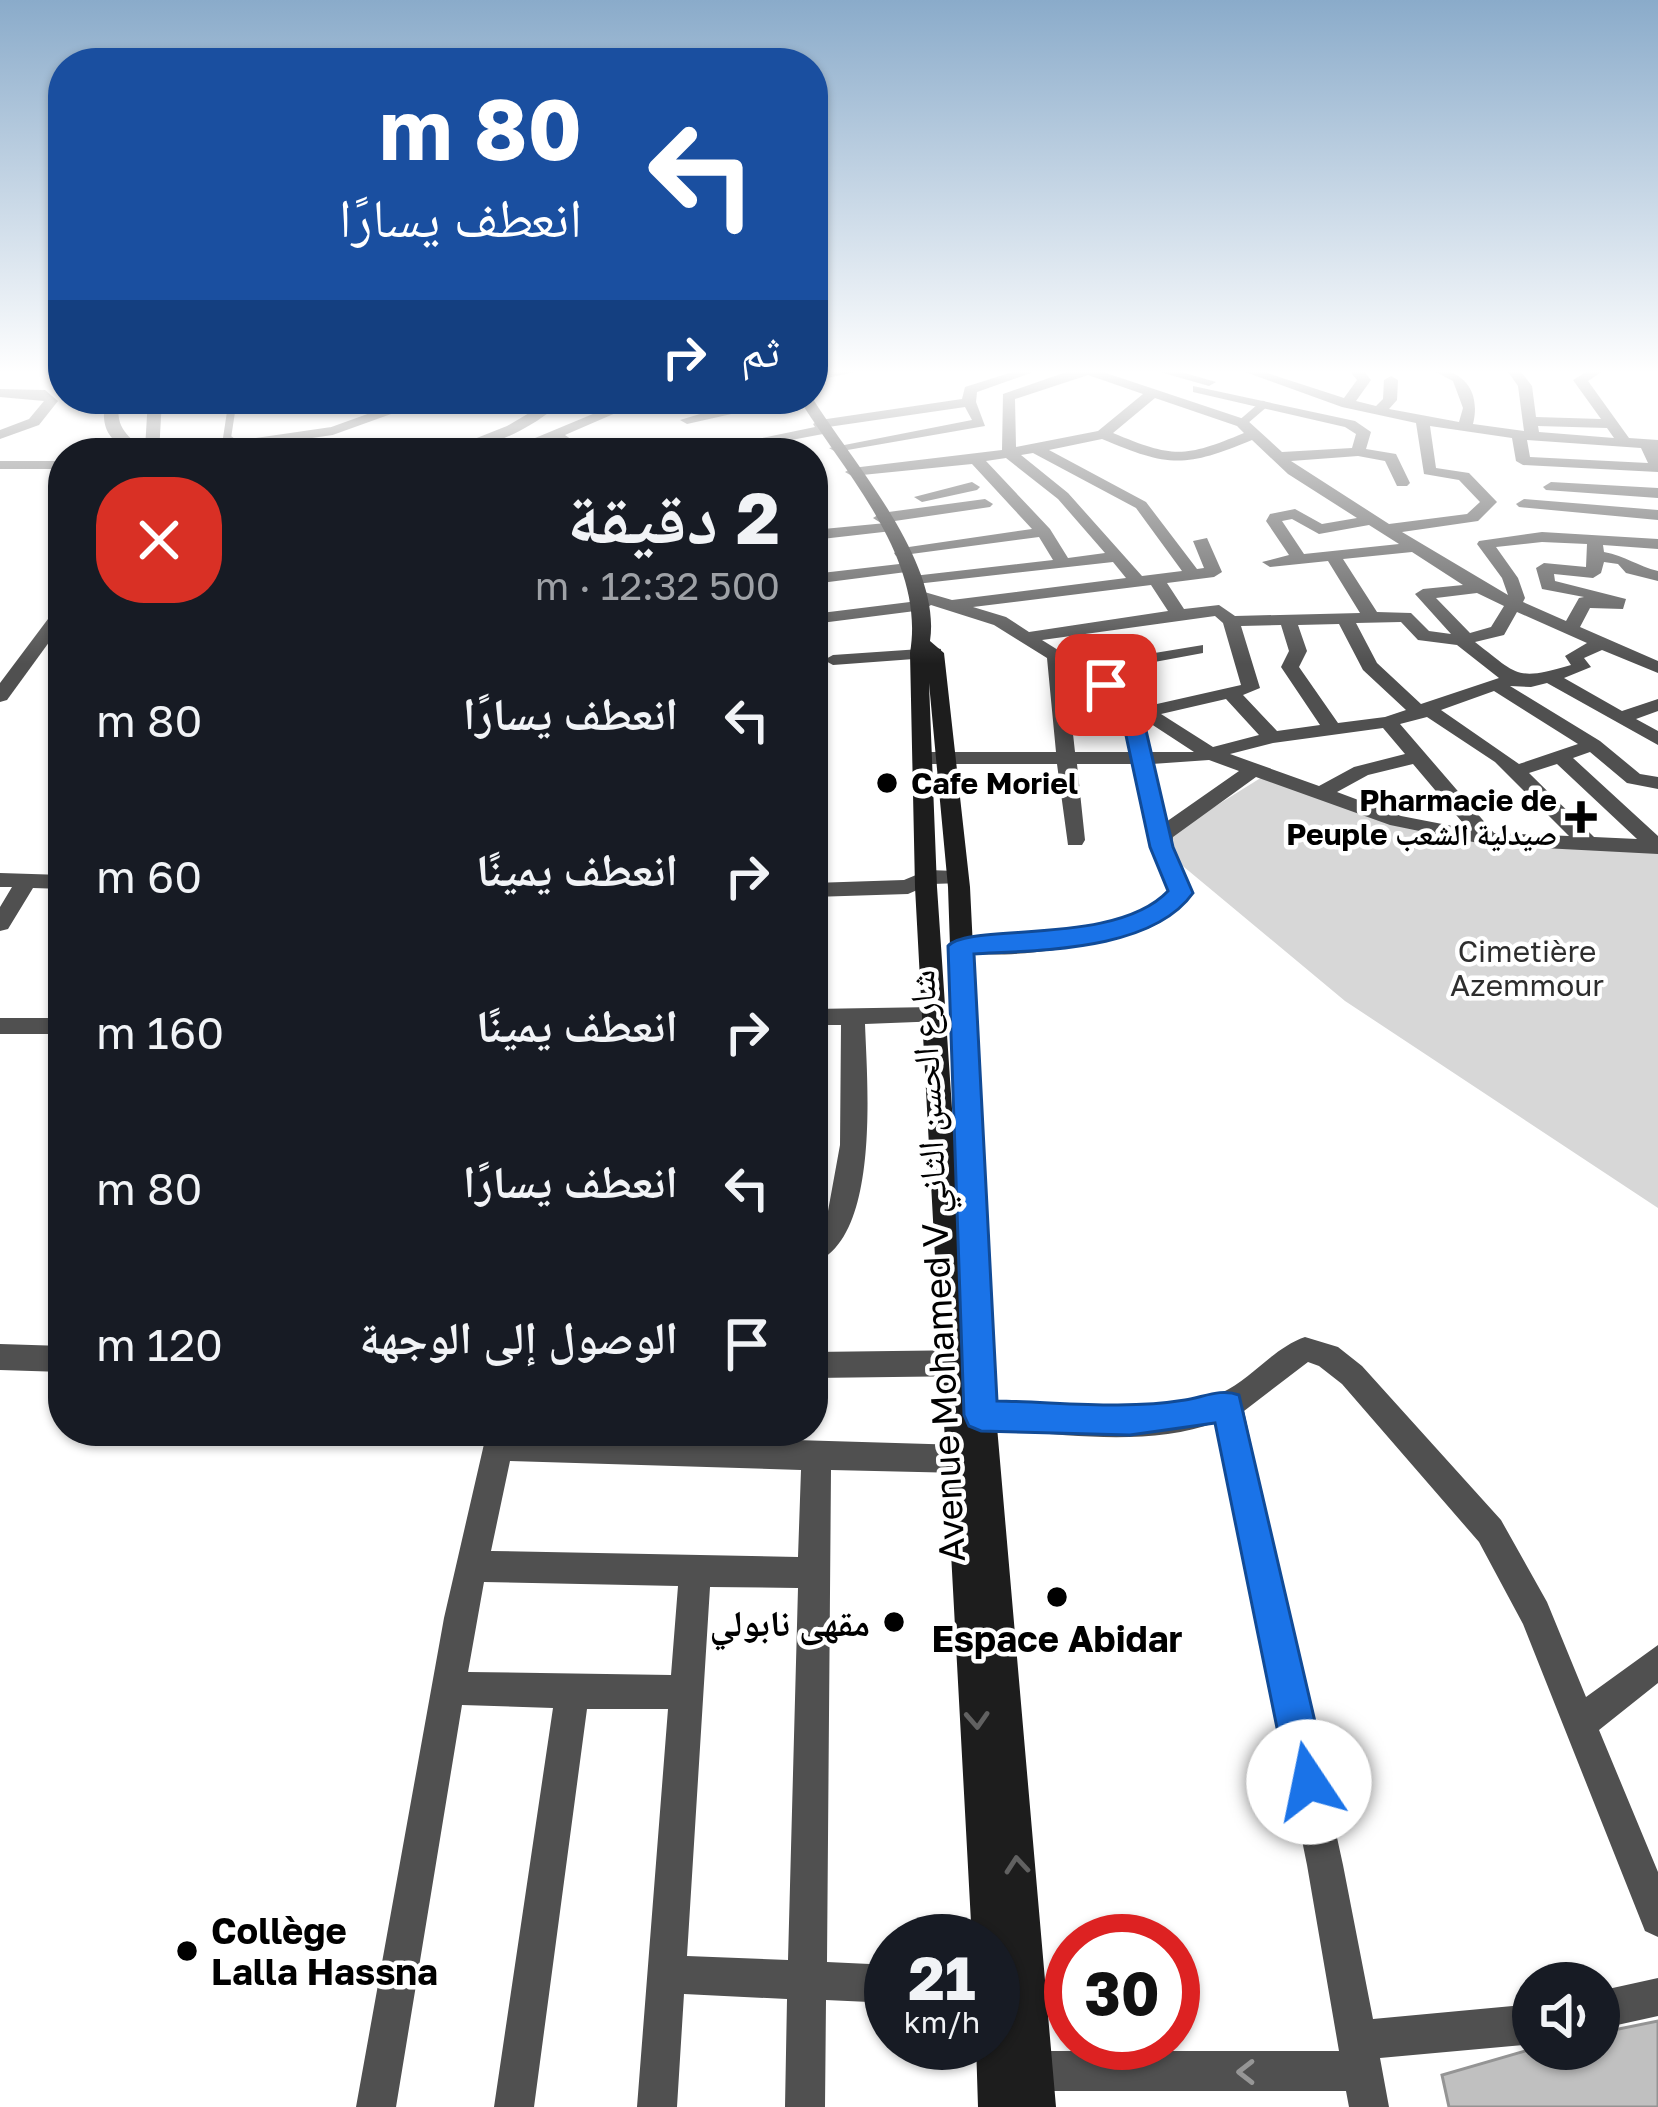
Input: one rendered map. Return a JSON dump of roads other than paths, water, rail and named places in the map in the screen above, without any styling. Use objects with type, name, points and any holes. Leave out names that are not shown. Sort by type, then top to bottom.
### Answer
[{"type":"main road","points":[[847,467],[914,581]]},
{"type":"main road","name":"Avenue Mohamed V شارع الحسن الثاني","points":[[914,581],[926,649],[934,758],[934,1016],[969,1363]]},
{"type":"main road","name":"Avenue Mohamed V شارع الحسن الثاني","points":[[936,888],[961,946],[971,1416],[1016,2089]]},
{"type":"main road","name":"Avenue Mohamed V شارع الحسن الثاني","points":[[971,1416],[962,1459],[989,1914]]},
{"type":"street","points":[[852,472],[893,467]]},
{"type":"street","points":[[1000,467],[1064,565]]},
{"type":"street","points":[[1012,467],[1064,496],[1116,557],[1147,580],[1179,615]]},
{"type":"street","points":[[1070,467],[1141,505],[1193,574]]},
{"type":"street","points":[[1292,467],[1480,588],[1654,667]]},
{"type":"street","points":[[1395,467],[1402,483]]},
{"type":"street","points":[[1429,467],[1464,476],[1490,502],[1658,515]]},
{"type":"street","points":[[1541,467],[1551,488]]},
{"type":"street","points":[[828,531],[972,488]]},
{"type":"street","points":[[1524,504],[1525,488],[1658,493]]},
{"type":"street","points":[[1390,530],[1472,518],[1490,502]]},
{"type":"street","points":[[880,518],[985,504]]},
{"type":"street","points":[[1301,561],[1274,521],[1276,517],[1298,514],[1319,529],[1372,520]]},
{"type":"street","points":[[828,613],[1044,532]]},
{"type":"street","points":[[1231,621],[1407,617],[1424,636],[1464,639],[1498,631],[1514,606],[1515,587],[1485,544],[1524,538],[1595,547],[1658,544]]},
{"type":"street","points":[[955,604],[1216,571],[1201,541]]},
{"type":"street","points":[[1270,562],[1418,547]]},
{"type":"street","points":[[1595,547],[1623,560],[1632,570],[1658,576]]},
{"type":"street","points":[[1570,629],[1585,602],[1616,605],[1618,599],[1548,585],[1544,568],[1593,573],[1595,547]]},
{"type":"street","points":[[828,579],[914,581],[1116,557]]},
{"type":"street","points":[[1335,559],[1372,618]]},
{"type":"street","points":[[914,581],[1055,652],[1210,754],[1419,828],[1488,839],[1658,847]]},
{"type":"street","points":[[1480,588],[1423,594],[1505,682],[1634,779],[1658,783]]},
{"type":"street","points":[[1028,637],[1219,610],[1231,621],[1252,686],[1137,706]]},
{"type":"street","points":[[1345,619],[1369,666],[1424,711],[1516,771],[1590,845]]},
{"type":"street","points":[[1288,621],[1298,651],[1290,667],[1334,731]]},
{"type":"street","points":[[0,696],[48,634]]},
{"type":"street","points":[[934,758],[1140,760],[1210,754],[1272,737],[1388,722],[1505,682],[1549,677],[1582,667],[1574,656],[1602,644]]},
{"type":"street","points":[[833,660],[926,649]]},
{"type":"street","points":[[1083,670],[1197,650]]},
{"type":"street","points":[[1055,652],[1075,840]]},
{"type":"street","points":[[1549,677],[1658,739]]},
{"type":"street","points":[[1228,691],[1272,737]]},
{"type":"street","points":[[1618,718],[1658,705]]},
{"type":"street","points":[[961,946],[1075,938],[1162,913],[1181,893],[1160,839],[1140,760],[1137,706]]},
{"type":"street","points":[[1388,722],[1488,839]]},
{"type":"street","points":[[1516,771],[1593,745]]},
{"type":"street","points":[[1321,793],[1361,771],[1418,757]]},
{"type":"street","points":[[1561,757],[1658,847]]},
{"type":"street","points":[[1160,839],[1254,769]]},
{"type":"street","points":[[0,880],[48,882]]},
{"type":"street","points":[[0,924],[27,881]]},
{"type":"street","points":[[828,897],[936,888]]},
{"type":"street","points":[[828,1017],[934,1016]]},
{"type":"street","points":[[828,1241],[848,1185],[853,1017]]},
{"type":"street","points":[[0,1026],[48,1026]]},
{"type":"street","points":[[971,1416],[1130,1420],[1183,1416],[1228,1405],[1305,1349],[1328,1356],[1352,1375],[1490,1531],[1519,1578],[1658,1918]]},
{"type":"street","points":[[0,1357],[48,1359]]},
{"type":"street","points":[[828,1365],[969,1363]]},
{"type":"street","points":[[1228,1405],[1275,1617],[1363,2073]]},
{"type":"street","points":[[376,2107],[470,1566],[499,1446]]},
{"type":"street","points":[[631,1446],[962,1459]]},
{"type":"street","points":[[805,2107],[816,1456]]},
{"type":"street","points":[[470,1566],[813,1573]]},
{"type":"street","points":[[657,2107],[695,1572]]},
{"type":"street","points":[[1579,1724],[1658,1662]]},
{"type":"street","points":[[448,1688],[685,1692]]},
{"type":"street","points":[[514,2107],[572,1692]]},
{"type":"street","points":[[665,1974],[864,1983]]},
{"type":"street","points":[[1620,2005],[1658,1996]]},
{"type":"street","points":[[1016,2089],[1363,2073],[1512,2030]]},
{"type":"place","name":"Cafe Moriel","points":[[887,783]]},
{"type":"place","name":"Pharmacie de Peuple صيدلية الشعب","points":[[1581,817]]},
{"type":"place","name":"Espace Abidar","points":[[1057,1597]]},
{"type":"place","name":"مقهى نابولي","points":[[894,1622]]},
{"type":"place","name":"Collège Lalla Hassna","points":[[187,1951]]},
{"type":"park label","name":"Cimetière Azemmour","points":[[1527,968]]}]
